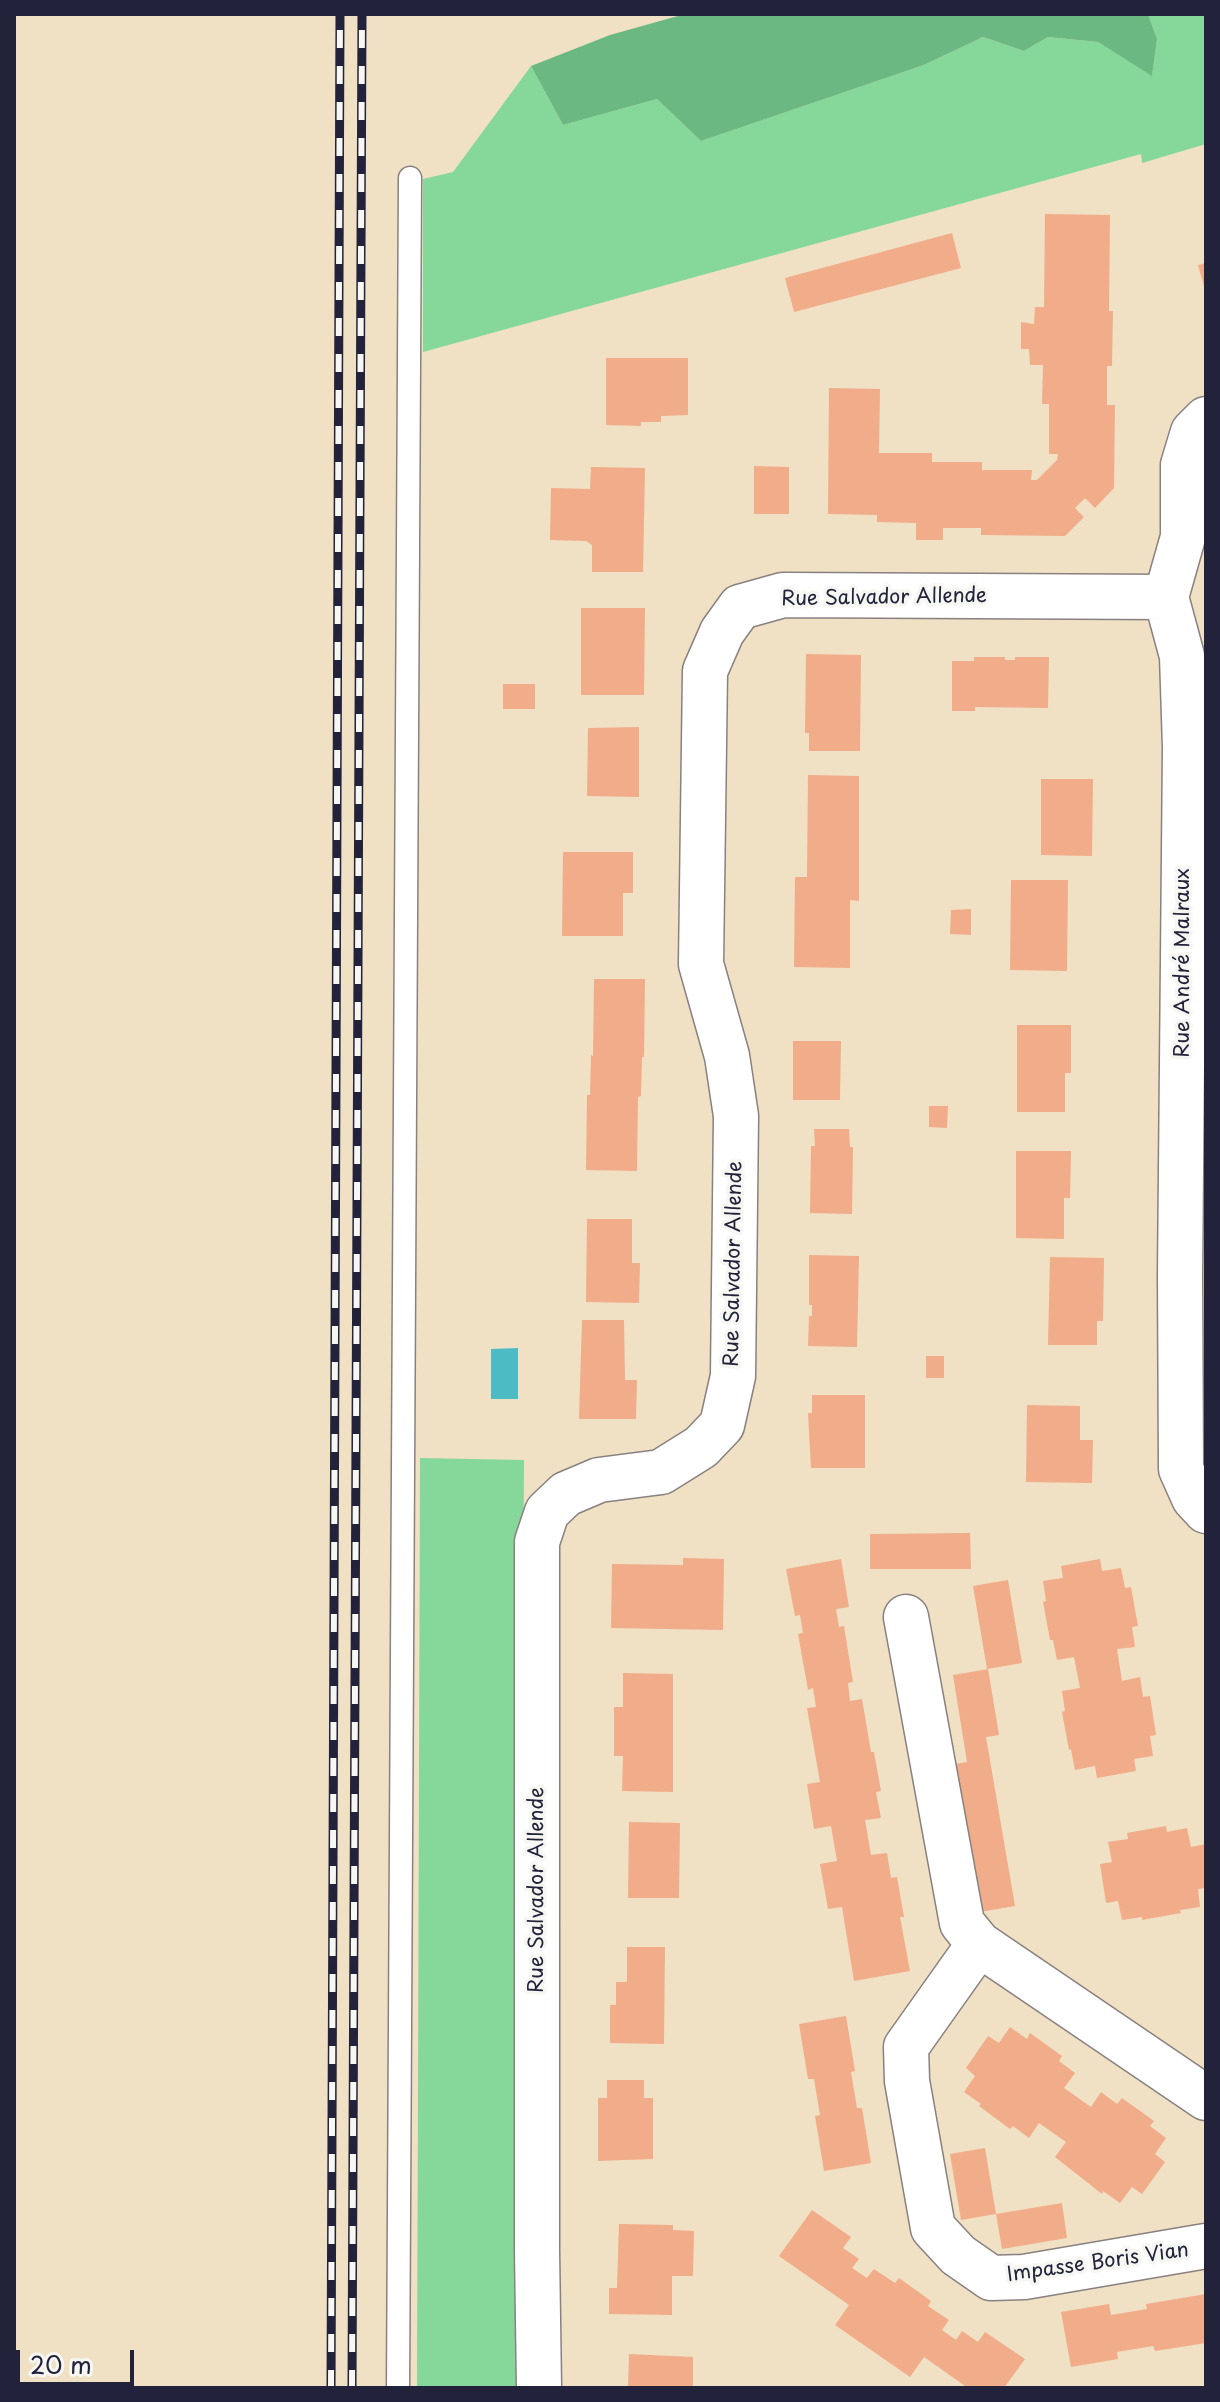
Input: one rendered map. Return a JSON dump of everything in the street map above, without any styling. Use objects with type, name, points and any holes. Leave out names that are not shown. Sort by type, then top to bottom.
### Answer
[{"type":"street","points":[[1166,597],[1183,537],[1183,465],[1193,432],[1206,419]]},
{"type":"street","name":"Rue Salvador Allende","points":[[539,2388],[537,1542],[547,1512],[566,1494],[599,1480],[661,1472],[701,1447],[722,1425],[733,1376],[736,1116],[727,1056],[701,964],[705,671],[722,632],[740,607],[783,595],[1166,597]]},
{"type":"street","name":"Rue André Malraux","points":[[1166,597],[1182,656],[1195,747],[1193,1275],[1181,1469],[1194,1498],[1206,1511]]},
{"type":"street","points":[[906,1617],[962,1923],[979,1944],[1206,2098]]},
{"type":"street","name":"Impasse Boris Vian","points":[[979,1944],[906,2047],[907,2081],[933,2228],[958,2255],[991,2278],[1024,2277],[1206,2246]]},
{"type":"lane","points":[[398,2388],[410,178]]},
{"type":"green space","points":[[685,14],[1148,14],[1157,39],[1152,76],[1098,42],[1048,37],[1024,51],[983,37],[924,65],[701,141],[657,99],[563,125],[531,66],[610,35]]},
{"type":"green space","points":[[1148,14],[1206,14],[1206,144],[1142,163],[1141,154],[423,352],[423,179],[453,172],[531,66],[563,125],[657,99],[701,141],[924,65],[983,37],[1024,51],[1048,37],[1098,42],[1152,75],[1157,39]]},
{"type":"green space","points":[[420,1458],[524,1460],[519,2388],[417,2388]]},
{"type":"water","points":[[518,1348],[518,1399],[491,1399],[491,1349]]},
{"type":"building","points":[[1045,214],[1110,215],[1109,311],[1113,311],[1112,366],[1107,366],[1107,405],[1115,405],[1114,488],[1095,508],[1085,498],[1075,508],[1084,517],[1065,536],[981,535],[981,528],[943,528],[943,540],[916,540],[916,523],[877,522],[877,515],[828,514],[829,388],[880,389],[879,453],[932,453],[932,462],[982,462],[982,470],[1032,470],[1031,480],[1037,480],[1057,460],[1058,454],[1049,454],[1049,404],[1042,404],[1043,365],[1030,365],[1029,349],[1021,349],[1021,322],[1034,324],[1035,307],[1044,307]]},
{"type":"building","points":[[952,233],[961,268],[794,312],[785,278]]},
{"type":"building","points":[[1206,263],[1206,290],[1205,290],[1198,265]]},
{"type":"building","points":[[606,358],[688,358],[688,415],[661,416],[661,422],[641,422],[641,426],[606,425]]},
{"type":"building","points":[[754,466],[789,467],[789,514],[754,514]]},
{"type":"building","points":[[591,467],[645,468],[643,572],[592,572],[592,545],[586,541],[550,540],[551,488],[590,489]]},
{"type":"building","points":[[581,608],[645,608],[644,695],[581,695]]},
{"type":"building","points":[[806,654],[861,655],[860,751],[809,751],[809,733],[805,733]]},
{"type":"building","points":[[974,657],[1015,660],[1015,657],[1049,657],[1048,708],[975,707],[975,711],[952,711],[952,661],[974,661]]},
{"type":"building","points":[[503,684],[535,684],[535,709],[503,709]]},
{"type":"building","points":[[639,727],[639,797],[587,796],[588,728]]},
{"type":"building","points":[[808,775],[859,776],[859,901],[850,900],[850,968],[794,967],[795,877],[807,877]]},
{"type":"building","points":[[1041,779],[1093,779],[1092,856],[1041,855]]},
{"type":"building","points":[[563,852],[633,852],[633,893],[623,893],[623,936],[562,936]]},
{"type":"building","points":[[1011,880],[1068,880],[1067,971],[1010,970]]},
{"type":"building","points":[[971,909],[971,935],[950,934],[951,910]]},
{"type":"building","points":[[594,979],[645,979],[637,1171],[586,1170]]},
{"type":"building","points":[[1017,1025],[1071,1025],[1071,1073],[1065,1073],[1065,1112],[1017,1112]]},
{"type":"building","points":[[793,1041],[841,1041],[840,1100],[793,1100]]},
{"type":"building","points":[[929,1106],[948,1106],[947,1128],[929,1127]]},
{"type":"building","points":[[814,1129],[849,1129],[850,1147],[853,1147],[852,1214],[810,1213]]},
{"type":"building","points":[[1016,1151],[1071,1151],[1070,1198],[1064,1198],[1064,1239],[1016,1238]]},
{"type":"building","points":[[587,1219],[632,1219],[632,1263],[640,1263],[639,1303],[586,1302]]},
{"type":"building","points":[[809,1255],[859,1256],[857,1347],[808,1346],[809,1316],[812,1316],[812,1305],[809,1305]]},
{"type":"building","points":[[1050,1257],[1104,1258],[1103,1321],[1097,1321],[1097,1345],[1048,1345]]},
{"type":"building","points":[[582,1320],[624,1320],[625,1380],[637,1380],[636,1419],[579,1419]]},
{"type":"building","points":[[926,1356],[944,1356],[944,1378],[926,1378]]},
{"type":"building","points":[[812,1395],[865,1395],[865,1468],[811,1468],[808,1413],[812,1413]]},
{"type":"building","points":[[1027,1405],[1080,1406],[1080,1440],[1093,1440],[1092,1483],[1026,1482]]},
{"type":"building","points":[[970,1533],[971,1569],[870,1569],[870,1534]]},
{"type":"building","points":[[683,1558],[724,1559],[723,1630],[611,1628],[612,1564],[683,1565]]},
{"type":"building","points":[[841,1559],[849,1607],[836,1609],[839,1627],[844,1626],[853,1682],[848,1683],[850,1701],[862,1699],[881,1791],[876,1792],[881,1818],[865,1820],[871,1855],[887,1853],[891,1878],[897,1877],[904,1917],[900,1917],[910,1971],[854,1981],[842,1907],[828,1909],[820,1864],[837,1861],[831,1826],[814,1829],[807,1784],[820,1782],[807,1708],[816,1707],[813,1688],[808,1690],[798,1634],[803,1633],[800,1615],[795,1616],[786,1569]]},
{"type":"building","points":[[1100,1559],[1102,1571],[1121,1568],[1125,1588],[1131,1587],[1138,1626],[1132,1627],[1135,1647],[1117,1649],[1122,1681],[1140,1677],[1143,1697],[1150,1696],[1156,1735],[1150,1736],[1153,1756],[1134,1759],[1136,1771],[1097,1778],[1095,1766],[1075,1770],[1069,1750],[1062,1712],[1065,1711],[1062,1691],[1080,1688],[1074,1657],[1057,1660],[1053,1640],[1050,1640],[1043,1602],[1046,1601],[1043,1581],[1063,1578],[1061,1566]]},
{"type":"building","points":[[1008,1580],[1022,1663],[987,1669],[973,1586]]},
{"type":"building","points":[[988,1669],[999,1735],[986,1737],[1015,1906],[980,1912],[955,1764],[967,1762],[953,1675]]},
{"type":"building","points":[[623,1673],[673,1674],[673,1792],[622,1791],[623,1756],[614,1756],[614,1707],[623,1707]]},
{"type":"building","points":[[629,1822],[680,1823],[679,1898],[628,1898]]},
{"type":"building","points":[[1166,1826],[1167,1832],[1187,1828],[1191,1847],[1206,1844],[1206,1888],[1198,1889],[1200,1907],[1142,1920],[1142,1917],[1122,1920],[1118,1901],[1106,1903],[1100,1864],[1112,1862],[1108,1842],[1128,1839],[1127,1833]]},
{"type":"building","points":[[627,1947],[665,1947],[664,2044],[610,2043],[610,2005],[616,2005],[616,1982],[627,1982]]},
{"type":"building","points":[[846,2016],[855,2071],[851,2072],[857,2108],[862,2108],[871,2163],[824,2171],[815,2116],[820,2115],[814,2079],[808,2079],[799,2024]]},
{"type":"building","points":[[1010,2027],[1027,2039],[1030,2033],[1062,2056],[1059,2061],[1075,2073],[1064,2088],[1091,2107],[1101,2092],[1117,2104],[1122,2098],[1154,2121],[1150,2126],[1166,2138],[1155,2154],[1165,2162],[1142,2194],[1132,2187],[1120,2203],[1103,2191],[1102,2194],[1055,2157],[1066,2142],[1039,2123],[1029,2138],[1013,2126],[1010,2129],[964,2092],[975,2076],[966,2068],[988,2036],[999,2043]]},
{"type":"building","points":[[607,2080],[644,2080],[644,2098],[653,2098],[653,2159],[598,2161],[598,2098],[607,2098]]},
{"type":"building","points":[[985,2148],[996,2214],[961,2220],[950,2154]]},
{"type":"building","points":[[1062,2203],[1067,2238],[1002,2249],[996,2214]]},
{"type":"building","points":[[812,2210],[851,2237],[843,2248],[859,2259],[852,2268],[867,2278],[874,2269],[895,2283],[899,2278],[931,2301],[928,2306],[949,2320],[942,2330],[956,2340],[962,2331],[978,2342],[985,2332],[1025,2359],[1004,2388],[968,2388],[924,2357],[910,2377],[835,2325],[849,2305],[779,2256]]},
{"type":"building","points":[[619,2224],[673,2225],[673,2230],[694,2231],[693,2276],[672,2276],[672,2315],[609,2314],[609,2288],[617,2288]]},
{"type":"building","points":[[1206,2294],[1206,2343],[1155,2351],[1153,2346],[1117,2352],[1118,2359],[1071,2367],[1061,2312],[1109,2304],[1111,2315],[1147,2309],[1146,2304]]},
{"type":"building","points":[[629,2354],[693,2357],[693,2388],[628,2388]]},
{"type":"railway","points":[[331,2388],[340,14]]},
{"type":"railway","points":[[352,2388],[362,14]]}]
